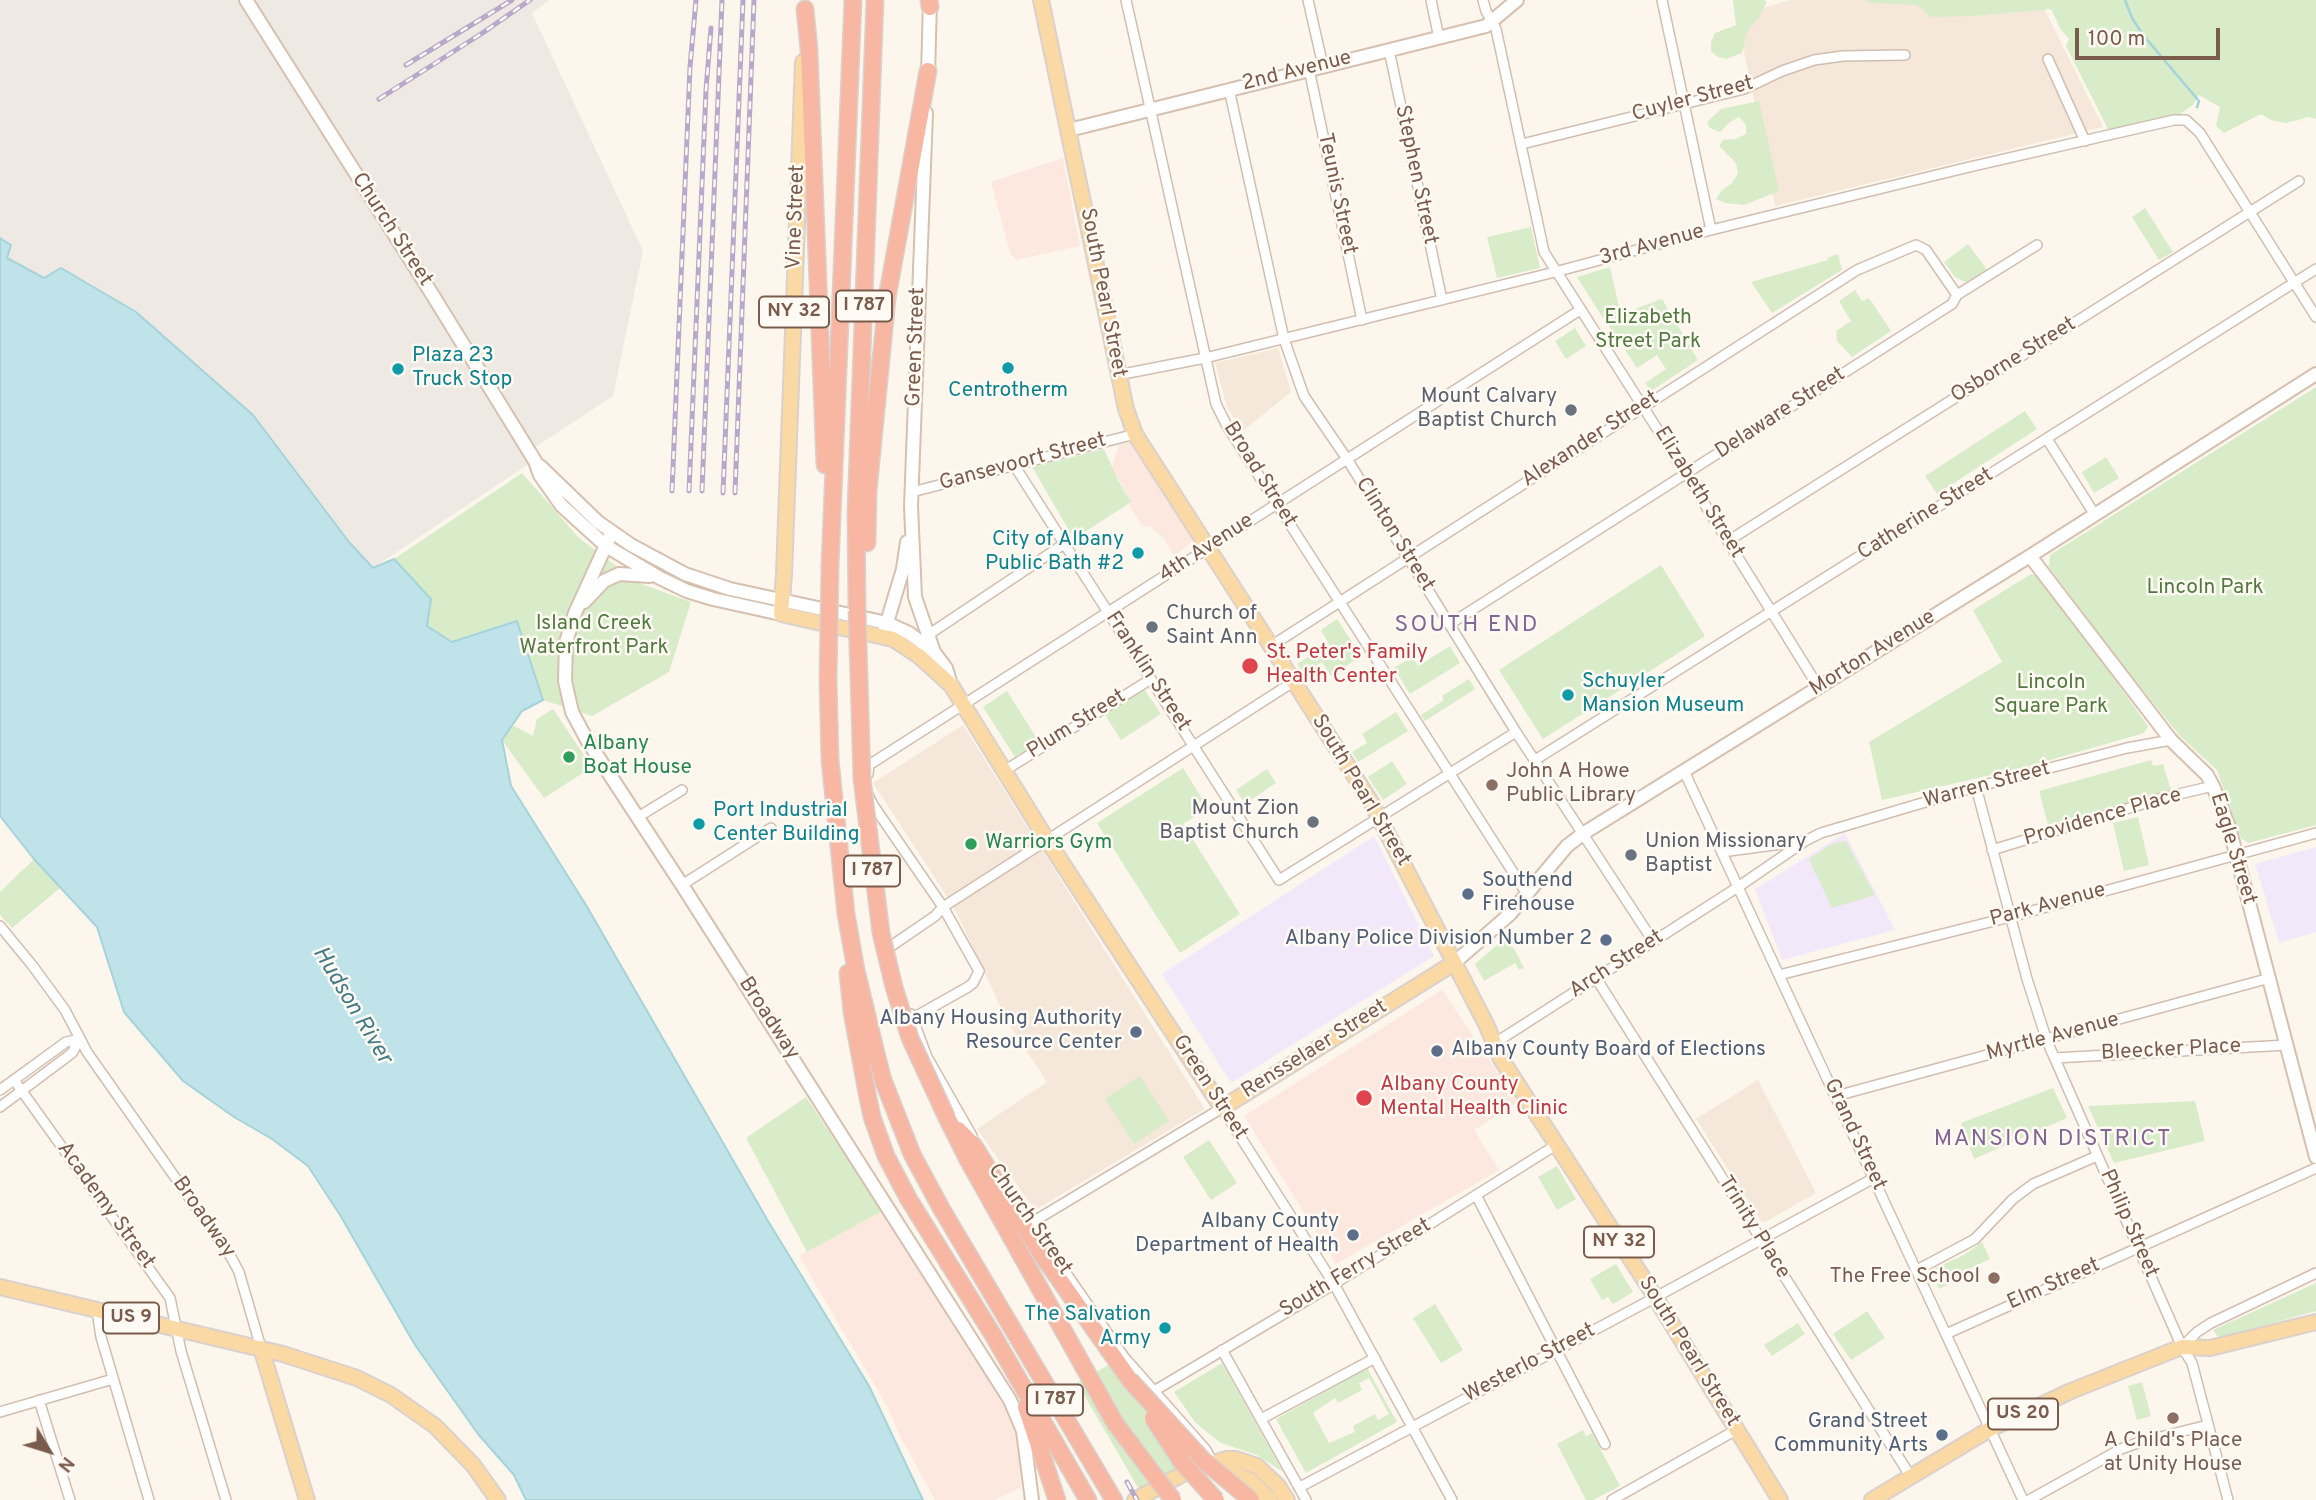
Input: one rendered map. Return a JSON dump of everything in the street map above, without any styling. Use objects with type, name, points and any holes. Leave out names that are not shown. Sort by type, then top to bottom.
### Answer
[{"type":"highway","name":"I 787","points":[[853,0],[828,668],[830,760],[846,914],[869,1028],[883,1080],[923,1177],[1114,1500]]},
{"type":"highway","name":"I 787","points":[[875,0],[856,512],[862,779],[881,933],[910,1038],[947,1118],[972,1168],[1159,1500]]},
{"type":"highway","points":[[805,5],[830,566]]},
{"type":"highway","points":[[857,611],[866,559],[868,491],[887,298],[928,71]]},
{"type":"highway","points":[[846,914],[852,1012],[878,1136],[908,1198],[1090,1500]]},
{"type":"highway","points":[[947,1118],[974,1146],[1042,1255],[1130,1380],[1171,1448],[1216,1500]]},
{"type":"highway","points":[[995,1301],[1079,1469],[1090,1500]]},
{"type":"highway","points":[[993,1335],[1022,1395],[1057,1500]]},
{"type":"highway","points":[[1130,1380],[1203,1460],[1251,1500]]},
{"type":"highway","points":[[1115,1423],[1173,1500]]},
{"type":"main road","name":"South Pearl Street","points":[[1041,0],[1118,374],[1135,434],[1380,817],[1502,1059],[1780,1500]]},
{"type":"main road","name":"Vine Street","points":[[781,607],[805,5]]},
{"type":"main road","points":[[781,607],[885,630],[893,639],[927,654]]},
{"type":"main road","name":"Green Street","points":[[927,654],[951,685],[1047,840],[1222,1108]]},
{"type":"main road","name":"Rensselaer Street","points":[[1222,1108],[1454,963]]},
{"type":"main road","name":"US 9","points":[[0,1287],[261,1348],[341,1371],[374,1385],[435,1426],[461,1451],[498,1500]]},
{"type":"main road","name":"US 20","points":[[1874,1499],[1990,1429],[2071,1391],[2182,1347],[2210,1348],[2316,1322]]},
{"type":"main road","name":"Broadway","points":[[261,1348],[307,1500]]},
{"type":"main road","points":[[1135,1500],[1190,1470],[1227,1459],[1257,1466],[1278,1486],[1287,1500]]},
{"type":"main road","points":[[1213,1464],[1251,1481],[1270,1500]]},
{"type":"street","name":"Church Street","points":[[246,0],[561,505],[606,546],[687,591],[713,599],[781,607]]},
{"type":"street","name":"Broad Street","points":[[1126,0],[1216,404],[1227,426],[1527,894]]},
{"type":"street","points":[[1308,0],[1323,66]]},
{"type":"street","points":[[1431,0],[1439,38]]},
{"type":"street","name":"Elizabeth Street","points":[[1483,0],[1496,29],[1544,252],[1819,688]]},
{"type":"street","name":"2nd Avenue","points":[[1069,130],[1486,26],[1517,0]]},
{"type":"street","points":[[1662,0],[1711,230]]},
{"type":"street","name":"Green Street","points":[[927,654],[928,635],[915,597],[911,506],[930,2]]},
{"type":"street","name":"Stephen Street","points":[[1389,50],[1442,300]]},
{"type":"street","name":"Cuyler Street","points":[[1522,144],[1744,89],[1814,60],[1843,55],[1905,55]]},
{"type":"street","points":[[2048,59],[2085,141]]},
{"type":"street","name":"Teunis Street","points":[[1309,69],[1362,320]]},
{"type":"street","name":"Clinton Street","points":[[1229,89],[1284,339],[1304,396],[1347,459],[1516,732],[1653,942]]},
{"type":"street","name":"3rd Avenue","points":[[1118,374],[1205,358],[1284,339],[1555,272],[1711,230],[2174,120],[2186,120],[2200,133],[2250,213]]},
{"type":"street","name":"Osborne Street","points":[[1728,541],[2299,181]]},
{"type":"street","points":[[2250,213],[2316,317]]},
{"type":"street","name":"Alexander Street","points":[[1271,646],[1410,559],[1642,406],[1857,271],[1906,247],[1916,245],[1926,250],[1958,295]]},
{"type":"street","name":"Delaware Street","points":[[1450,624],[1952,304],[1958,295],[2038,245]]},
{"type":"street","name":"Catherine Street","points":[[1535,760],[2316,269]]},
{"type":"street","name":"4th Avenue","points":[[943,907],[873,805],[867,786],[869,765],[1580,310]]},
{"type":"street","name":"Morton Avenue","points":[[1454,963],[1487,935],[1527,894],[1561,852],[1584,833],[2030,556],[2316,374]]},
{"type":"street","name":"Gansevoort Street","points":[[912,492],[1135,434]]},
{"type":"street","points":[[2047,439],[2095,515]]},
{"type":"street","name":"Church Street","points":[[535,461],[598,522],[631,545],[685,574],[781,607]]},
{"type":"street","name":"Franklin Street","points":[[1014,465],[1279,880],[1380,817]]},
{"type":"street","points":[[885,630],[903,569],[911,506]]},
{"type":"street","name":"Broadway","points":[[612,532],[575,613],[566,642],[565,681],[579,726],[1010,1400],[1021,1423],[1029,1485],[1034,1500]]},
{"type":"street","points":[[928,635],[1064,544]]},
{"type":"street","name":"Eagle Street","points":[[2030,556],[2171,740],[2207,775],[2213,786],[2236,854],[2316,1157]]},
{"type":"street","points":[[575,613],[604,581],[619,575],[637,574],[660,578]]},
{"type":"street","name":"Plum Street","points":[[1004,771],[1151,679]]},
{"type":"street","points":[[913,1018],[968,987],[979,971],[943,907],[1293,682]]},
{"type":"street","points":[[1380,817],[1516,732]]},
{"type":"street","name":"Warren Street","points":[[1738,887],[1805,841],[1843,825],[1976,787],[2127,748],[2171,740]]},
{"type":"street","name":"Grand Street","points":[[1684,771],[2022,1500]]},
{"type":"street","name":"Providence Place","points":[[1992,850],[2162,798],[2213,786]]},
{"type":"street","name":"Philip Street","points":[[1976,787],[2026,979],[2047,1041],[2182,1347],[2192,1363],[2226,1500]]},
{"type":"street","points":[[638,817],[682,790]]},
{"type":"street","points":[[682,885],[771,828]]},
{"type":"street","name":"Park Avenue","points":[[1779,975],[2010,917],[2316,833]]},
{"type":"street","name":"Warren Street","points":[[1721,852],[1805,841]]},
{"type":"street","name":"Arch Street","points":[[1495,1043],[1738,887]]},
{"type":"street","name":"Church Street","points":[[943,907],[936,916],[884,951],[927,1057],[992,1169],[1124,1357],[1206,1450],[1213,1464]]},
{"type":"street","name":"Broadway","points":[[0,926],[65,1010],[86,1052],[231,1257],[239,1272],[261,1348]]},
{"type":"street","name":"Trinity Place","points":[[1596,978],[1911,1477]]},
{"type":"street","name":"Myrtle Avenue","points":[[1836,1096],[2047,1041],[2270,978]]},
{"type":"street","points":[[0,1090],[66,1042],[80,1038]]},
{"type":"street","points":[[0,1107],[72,1053],[80,1038]]},
{"type":"street","name":"Bleecker Place","points":[[2055,1058],[2287,1045]]},
{"type":"street","name":"Academy Street","points":[[14,1080],[170,1298],[181,1351],[226,1500]]},
{"type":"street","name":"Green Street","points":[[1222,1108],[1334,1283],[1452,1500]]},
{"type":"street","name":"Rensselaer Street","points":[[1031,1223],[1222,1108]]},
{"type":"street","name":"South Ferry Street","points":[[1154,1391],[1556,1145]]},
{"type":"street","points":[[1917,1270],[1975,1239],[2013,1199],[2033,1184],[2097,1156]]},
{"type":"street","name":"Elm Street","points":[[1946,1334],[2316,1168]]},
{"type":"street","name":"Westerlo Street","points":[[1300,1487],[1874,1178]]},
{"type":"street","points":[[1476,1195],[1605,1444]]},
{"type":"street","points":[[2182,1347],[2211,1323],[2316,1273]]},
{"type":"street","points":[[97,1310],[101,1337],[149,1500]]},
{"type":"street","points":[[1222,1350],[1306,1500]]},
{"type":"street","points":[[1261,1419],[1375,1357]]},
{"type":"street","points":[[0,1412],[113,1379]]},
{"type":"street","points":[[38,1400],[70,1500]]},
{"type":"street","points":[[2029,1500],[2121,1450],[2161,1436],[2208,1425]]},
{"type":"street","points":[[1612,1500],[1736,1430]]},
{"type":"shaded area","points":[[0,0],[549,0],[532,13],[643,251],[613,396],[534,448],[539,457],[373,568],[349,542],[253,415],[136,312],[44,278],[6,257],[11,245],[0,238]]},
{"type":"shaded area","points":[[1790,0],[2040,0],[2103,127],[1775,206],[1737,16]]},
{"type":"shaded area","points":[[1063,158],[1080,246],[1016,260],[1010,253],[991,182]]},
{"type":"shaded area","points":[[1278,348],[1291,392],[1243,431],[1227,407],[1215,363]]},
{"type":"shaded area","points":[[1132,442],[1194,540],[1174,556],[1163,537],[1149,526],[1143,527],[1129,505],[1131,502],[1112,467],[1119,445]]},
{"type":"shaded area","points":[[963,725],[1205,1109],[1035,1210],[977,1129],[1047,1082],[1008,1023],[955,909],[873,783]]},
{"type":"shaded area","points":[[1845,833],[1895,930],[1782,960],[1755,889]]},
{"type":"shaded area","points":[[1374,836],[1434,956],[1231,1083],[1162,974]]},
{"type":"shaded area","points":[[2316,847],[2316,932],[2279,943],[2255,864]]},
{"type":"shaded area","points":[[1442,990],[1518,1102],[1474,1130],[1499,1170],[1336,1264],[1244,1116]]},
{"type":"shaded area","points":[[1758,1080],[1816,1193],[1765,1222],[1761,1221],[1696,1119]]},
{"type":"shaded area","points":[[882,1211],[1016,1416],[1021,1487],[995,1500],[935,1500],[887,1406],[799,1256]]},
{"type":"green space","points":[[1733,0],[1767,2],[1747,32],[1742,53],[1726,59],[1711,51],[1711,42],[1715,33],[1736,25]]},
{"type":"green space","points":[[1865,0],[2316,0],[2316,119],[2309,117],[2286,123],[2271,120],[2261,114],[2224,133],[2216,126],[2220,107],[2199,95],[2193,105],[2180,114],[2109,131],[2066,46],[2069,39],[2061,30],[2051,9],[1931,17],[1917,5],[1872,3]]},
{"type":"green space","points":[[1759,101],[1779,191],[1744,205],[1725,203],[1716,199],[1738,173],[1736,163],[1719,146],[1723,140],[1746,134],[1746,125],[1739,117],[1720,132],[1710,128],[1707,122],[1721,109]]},
{"type":"green space","points":[[2145,208],[2173,252],[2159,260],[2132,217]]},
{"type":"green space","points":[[1531,227],[1540,268],[1497,278],[1487,237]]},
{"type":"green space","points":[[1968,244],[1989,272],[1969,284],[1955,277],[1944,262]]},
{"type":"green space","points":[[1838,254],[1842,270],[1772,313],[1751,282],[1828,260],[1827,258]]},
{"type":"green space","points":[[1610,267],[1620,311],[1603,318],[1577,277]]},
{"type":"green space","points":[[1855,290],[1862,301],[1869,298],[1891,331],[1852,357],[1837,341],[1836,331],[1851,321],[1839,301]]},
{"type":"green space","name":"Elizabeth Street Park","points":[[1662,299],[1698,360],[1651,391],[1645,383],[1666,369],[1657,355],[1637,368],[1605,320]]},
{"type":"green space","points":[[1575,328],[1586,346],[1566,359],[1555,341]]},
{"type":"green space","name":"Lincoln Park","points":[[2316,387],[2316,825],[2248,843],[2241,838],[2217,770],[2180,736],[2121,663],[2049,567],[2050,555]]},
{"type":"green space","points":[[2025,411],[2037,429],[1937,494],[1925,476]]},
{"type":"green space","points":[[1104,449],[1131,502],[1074,539],[1032,467]]},
{"type":"green space","points":[[2106,457],[2119,478],[2094,493],[2082,472]]},
{"type":"green space","name":"Island Creek Waterfront Park","points":[[522,473],[579,538],[639,583],[691,602],[669,672],[592,716],[543,700],[517,621],[452,642],[426,626],[431,599],[394,559]]},
{"type":"green space","points":[[1661,565],[1705,636],[1543,739],[1499,670]]},
{"type":"green space","name":"Lincoln Square Park","points":[[2031,574],[2037,576],[2148,726],[2144,733],[2026,767],[1882,800],[1869,742],[2002,662],[1973,610]]},
{"type":"green space","points":[[1337,619],[1361,656],[1331,676],[1322,662],[1304,674],[1297,664],[1329,644],[1321,630]]},
{"type":"green space","points":[[1450,646],[1460,663],[1410,694],[1394,668],[1412,657],[1418,666]]},
{"type":"green space","points":[[1469,679],[1475,689],[1425,721],[1421,715],[1444,700],[1442,696]]},
{"type":"green space","points":[[1144,689],[1161,714],[1121,740],[1105,715]]},
{"type":"green space","points":[[1007,691],[1039,742],[1015,757],[983,707]]},
{"type":"green space","points":[[553,709],[592,767],[544,798],[502,740],[512,725],[533,736],[537,719]]},
{"type":"green space","points":[[1396,712],[1408,731],[1358,762],[1352,752],[1367,743],[1362,734]]},
{"type":"green space","points":[[2151,760],[2153,766],[2163,764],[2171,790],[2048,825],[2039,791]]},
{"type":"green space","points":[[1392,761],[1407,784],[1383,800],[1368,777]]},
{"type":"green space","points":[[1183,768],[1208,808],[1183,824],[1240,914],[1180,953],[1097,823]]},
{"type":"green space","points":[[1267,769],[1276,783],[1245,804],[1236,790]]},
{"type":"green space","points":[[2138,817],[2149,865],[2124,871],[2113,823]]},
{"type":"green space","points":[[1846,841],[1875,895],[1832,908],[1809,859],[1833,843]]},
{"type":"green space","points":[[34,859],[60,888],[12,928],[0,915],[0,892]]},
{"type":"green space","points":[[1504,939],[1515,950],[1524,968],[1519,970],[1515,963],[1484,981],[1475,964]]},
{"type":"green space","points":[[1140,1076],[1169,1121],[1134,1144],[1105,1099]]},
{"type":"green space","points":[[2053,1088],[2067,1118],[1974,1159],[1961,1123]]},
{"type":"green space","points":[[806,1097],[882,1211],[807,1252],[746,1138]]},
{"type":"green space","points":[[2195,1101],[2205,1141],[2114,1163],[2088,1106]]},
{"type":"green space","points":[[1209,1140],[1237,1183],[1211,1200],[1183,1157]]},
{"type":"green space","points":[[1557,1166],[1576,1199],[1557,1210],[1538,1177]]},
{"type":"green space","points":[[1982,1242],[1990,1259],[1971,1268],[1972,1273],[1939,1289],[1931,1270],[1964,1255]]},
{"type":"green space","points":[[1616,1264],[1633,1292],[1613,1304],[1608,1297],[1602,1300],[1590,1279]]},
{"type":"green space","points":[[2316,1283],[2316,1311],[2219,1338],[2213,1330]]},
{"type":"green space","points":[[1435,1304],[1463,1350],[1441,1363],[1413,1318]]},
{"type":"green space","points":[[1867,1311],[1885,1338],[1851,1360],[1833,1334]]},
{"type":"green space","points":[[1798,1323],[1805,1334],[1772,1356],[1764,1345]]},
{"type":"green space","points":[[1117,1360],[1200,1457],[1140,1491],[1077,1383]]},
{"type":"green space","points":[[1222,1363],[1283,1472],[1257,1455],[1214,1438],[1195,1422],[1174,1392]]},
{"type":"green space","points":[[1367,1368],[1397,1422],[1306,1473],[1276,1419]],"holes":[[[1369,1378],[1389,1414],[1378,1420],[1375,1414],[1353,1426],[1355,1432],[1329,1443],[1313,1413],[1335,1398],[1338,1403],[1362,1390],[1359,1383]]]},
{"type":"green space","points":[[2142,1382],[2151,1416],[2137,1420],[2128,1386]]},
{"type":"green space","points":[[1583,1430],[1586,1436],[1592,1433],[1620,1486],[1593,1500],[1586,1500],[1557,1444]]},
{"type":"water","name":"Hudson River","points":[[0,238],[11,245],[7,258],[44,278],[61,268],[136,312],[253,415],[349,542],[373,568],[394,559],[431,599],[427,626],[452,642],[517,621],[543,700],[522,711],[502,740],[511,786],[586,905],[768,1221],[869,1386],[923,1500],[526,1500],[514,1475],[478,1434],[415,1345],[340,1215],[308,1166],[183,1081],[124,1012],[97,927],[34,859],[0,816]]},
{"type":"waterway","points":[[2125,0],[2143,35],[2199,101],[2197,107]]},
{"type":"railway","points":[[406,65],[512,0]]},
{"type":"railway","points":[[379,99],[530,0]]},
{"type":"railway","points":[[672,491],[690,67],[696,0]]},
{"type":"railway","points":[[702,491],[722,0]]},
{"type":"railway","points":[[723,493],[743,0]]},
{"type":"railway","points":[[735,493],[754,0]]},
{"type":"railway","points":[[689,491],[711,28]]},
{"type":"railway","points":[[1127,1482],[1137,1500]]},
{"type":"place","name":"Centrotherm","points":[[1008,368]]},
{"type":"place","name":"Plaza 23 Truck Stop","points":[[398,369]]},
{"type":"place","name":"Mount Calvary Baptist Church","points":[[1571,410]]},
{"type":"place","name":"City of Albany Public Bath #2","points":[[1138,553]]},
{"type":"place","name":"Church of Saint Ann","points":[[1152,627]]},
{"type":"place","name":"St. Peter's Family Health Center","points":[[1250,666]]},
{"type":"place","name":"Schuyler Mansion Museum","points":[[1568,695]]},
{"type":"place","name":"Albany Boat House","points":[[569,757]]},
{"type":"place","name":"John A Howe Public Library","points":[[1492,785]]},
{"type":"place","name":"Mount Zion Baptist Church","points":[[1313,822]]},
{"type":"place","name":"Port Industrial Center Building","points":[[699,824]]},
{"type":"place","name":"Warriors Gym","points":[[971,844]]},
{"type":"place","name":"Union Missionary Baptist","points":[[1631,855]]},
{"type":"place","name":"Southend Firehouse","points":[[1468,894]]},
{"type":"place","name":"Albany Police Division Number 2","points":[[1606,940]]},
{"type":"place","name":"Albany Housing Authority Resource Center","points":[[1136,1032]]},
{"type":"place","name":"Albany County Board of Elections","points":[[1437,1051]]},
{"type":"place","name":"Albany County Mental Health Clinic","points":[[1364,1098]]},
{"type":"place","name":"Albany County Department of Health","points":[[1353,1235]]},
{"type":"place","name":"The Free School","points":[[1994,1278]]},
{"type":"place","name":"The Salvation Army","points":[[1165,1328]]},
{"type":"place","name":"A Child's Place at Unity House","points":[[2173,1418]]},
{"type":"place","name":"Grand Street Community Arts","points":[[1942,1435]]},
{"type":"district","name":"SOUTH END","points":[[1467,626]]},
{"type":"district","name":"MANSION DISTRICT","points":[[2053,1140]]}]
